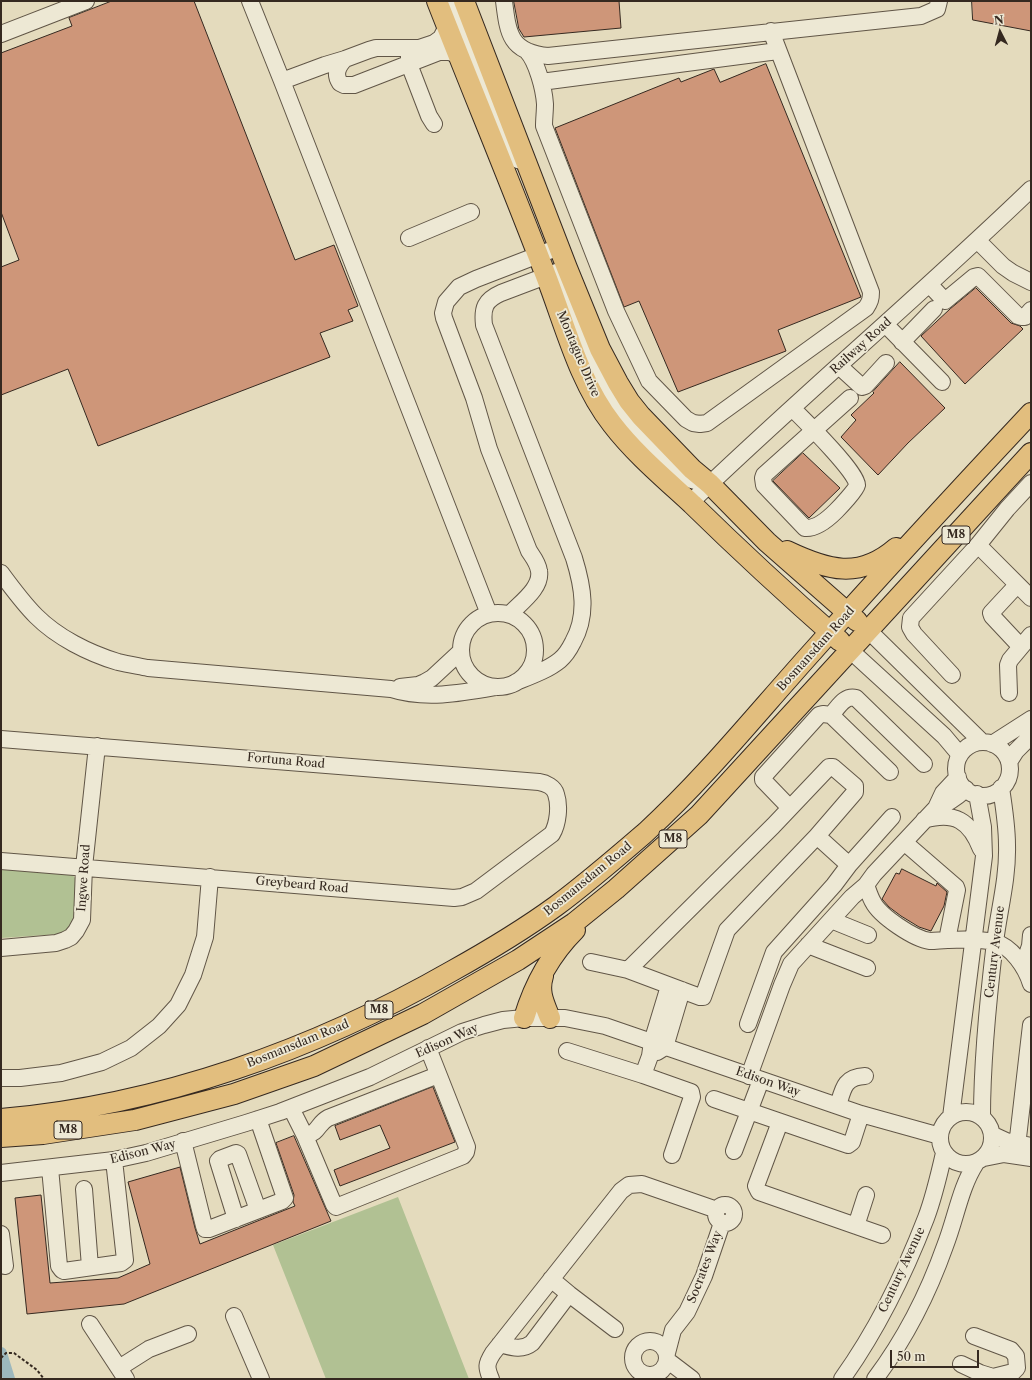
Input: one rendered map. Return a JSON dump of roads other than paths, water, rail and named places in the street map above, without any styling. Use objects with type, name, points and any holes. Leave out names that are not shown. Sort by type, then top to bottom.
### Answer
[{"type":"main road","name":"Montague Drive","points":[[437,1],[546,275],[584,376],[596,399],[612,424],[633,448],[690,503],[840,641]]},
{"type":"main road","name":"Montague Drive","points":[[464,1],[525,162],[600,349],[629,401],[641,416],[692,469],[710,484],[767,542],[869,631]]},
{"type":"main road","name":"Bosmansdam Road","points":[[1,1138],[43,1134],[135,1120],[234,1094],[314,1066],[423,1014],[518,960],[574,923],[616,889],[699,816],[840,641],[848,612],[952,497],[1031,413]]},
{"type":"main road","name":"Bosmansdam Road","points":[[1,1119],[30,1116],[124,1100],[186,1085],[230,1071],[306,1043],[414,993],[517,933],[558,905],[647,830],[725,751],[769,715],[840,641],[869,631],[1031,453]]},
{"type":"main road","points":[[767,542],[824,567],[843,570],[862,568],[874,563],[892,551],[952,497]]},
{"type":"main road","points":[[524,1018],[533,989],[548,965],[571,935],[616,889]]},
{"type":"main road","points":[[548,965],[541,984],[541,991],[542,999],[550,1018]]},
{"type":"street","points":[[1,34],[86,1]]},
{"type":"street","points":[[250,1],[489,614]]},
{"type":"street","points":[[452,1],[512,154],[518,160],[525,162]]},
{"type":"street","points":[[504,1],[506,22],[510,34],[514,41],[532,57],[544,94],[544,126],[616,311],[649,381],[686,419],[700,424],[707,423],[866,308],[870,303],[871,298],[771,31]]},
{"type":"street","points":[[527,51],[536,55],[548,56],[922,16],[937,9],[939,1]]},
{"type":"street","points":[[412,58],[419,48],[434,43],[441,38],[447,26]]},
{"type":"street","points":[[282,81],[376,48],[412,58]]},
{"type":"street","points":[[541,82],[778,51]]},
{"type":"street","points":[[344,59],[340,64],[337,74],[340,83],[344,85],[354,85],[412,58],[444,52],[458,55]]},
{"type":"street","points":[[412,58],[429,116],[436,123]]},
{"type":"street","name":"Railway Road","points":[[690,503],[977,240],[1031,188]]},
{"type":"street","points":[[409,238],[471,212]]},
{"type":"street","points":[[977,240],[1003,266],[1031,282]]},
{"type":"street","points":[[510,614],[535,588],[539,572],[536,562],[529,551],[490,449],[474,398],[443,313],[446,302],[459,286],[559,247]]},
{"type":"street","points":[[391,689],[401,693],[427,695],[452,694],[506,686],[547,668],[561,660],[570,648],[576,636],[581,623],[583,608],[582,591],[574,558],[484,325],[483,317],[486,304],[493,296],[567,268]]},
{"type":"street","points":[[929,284],[945,301],[974,277],[978,276],[1018,316],[1026,317],[1031,310]]},
{"type":"street","points":[[902,342],[934,309]]},
{"type":"street","points":[[885,324],[942,382]]},
{"type":"street","points":[[839,366],[862,387],[865,386],[886,363]]},
{"type":"street","points":[[792,408],[814,431],[852,474],[857,485],[835,511],[816,526],[809,528],[805,528],[764,484],[764,475],[814,431],[850,398]]},
{"type":"street","points":[[952,675],[914,634],[910,627],[911,618],[978,546],[1007,509],[1031,483]]},
{"type":"street","points":[[978,546],[1031,598]]},
{"type":"street","points":[[1,573],[36,616],[58,634],[86,649],[117,661],[148,668],[391,689],[425,682],[432,678],[460,652]]},
{"type":"street","points":[[1009,693],[1008,664],[1026,641],[991,613],[1018,585]]},
{"type":"street","points":[[496,687],[486,685],[476,680],[468,672],[463,663],[460,652],[461,642],[472,623],[481,616],[489,614],[510,614],[520,620],[529,629],[534,640],[535,652],[532,664],[526,675],[516,682]]},
{"type":"street","points":[[869,631],[987,743],[998,747],[1004,752],[1009,762],[1009,772],[1008,778],[1001,788],[990,794],[967,787],[956,766],[960,755],[969,746],[987,743],[1031,719]]},
{"type":"street","points":[[840,641],[944,736],[960,755]]},
{"type":"street","points":[[831,715],[845,699],[856,698],[924,764]]},
{"type":"street","points":[[790,808],[763,780],[763,778],[819,715],[831,715],[890,772]]},
{"type":"street","points":[[1009,762],[1016,751],[1031,736]]},
{"type":"street","name":"Fortuna Road","points":[[1,739],[539,782],[551,786],[556,793],[558,804]]},
{"type":"street","name":"Ingwe Road","points":[[1,948],[56,943],[66,940],[71,936],[82,920],[84,867],[97,746]]},
{"type":"street","points":[[591,962],[628,970],[700,997],[704,996],[727,930],[817,836],[856,792],[855,786],[831,766],[712,888],[628,970]]},
{"type":"street","points":[[734,1151],[749,1111],[755,1078],[788,970],[795,959],[852,897],[866,885],[874,874],[936,808],[944,806],[952,801],[967,787]]},
{"type":"street","name":"Century Avenue","points":[[951,1117],[984,856],[983,827],[967,787]]},
{"type":"street","name":"Century Avenue","points":[[982,1117],[984,1068],[995,942],[1002,899],[1007,846],[1007,828],[1001,788]]},
{"type":"street","name":"Greybeard Road","points":[[1,861],[446,897],[462,897],[476,891],[552,834],[556,828],[558,804]]},
{"type":"street","points":[[748,1024],[774,952],[892,817]]},
{"type":"street","points":[[924,820],[943,817],[953,818],[964,823],[974,834],[984,856]]},
{"type":"street","points":[[817,836],[849,866]]},
{"type":"street","points":[[904,842],[956,887],[957,890],[947,940]]},
{"type":"street","points":[[1,1078],[20,1078],[61,1073],[102,1062],[132,1048],[159,1026],[178,1005],[193,975],[205,937],[210,877]]},
{"type":"street","points":[[866,885],[873,903],[882,914],[907,931],[924,940],[931,941],[973,940],[995,942],[1005,947],[1023,966],[1031,984]]},
{"type":"street","points":[[831,920],[868,935]]},
{"type":"street","points":[[1023,966],[1030,946],[1031,935]]},
{"type":"street","points":[[808,945],[867,968]]},
{"type":"street","points":[[643,1075],[656,1048],[676,988]]},
{"type":"street","name":"Edison Way","points":[[1,1173],[114,1160],[258,1119],[291,1108],[370,1077],[462,1032],[503,1020],[524,1018],[565,1018],[605,1026],[656,1048],[755,1078],[861,1114],[940,1136]]},
{"type":"street","points":[[1024,1151],[1031,1025]]},
{"type":"street","points":[[291,1108],[336,1207],[463,1156],[466,1152],[466,1147],[428,1048]]},
{"type":"street","points":[[567,1051],[690,1091],[692,1097],[672,1155]]},
{"type":"street","points":[[305,1136],[315,1132],[323,1121],[328,1118],[438,1075]]},
{"type":"street","points":[[838,1106],[843,1091],[849,1080],[854,1077],[865,1076]]},
{"type":"street","points":[[714,1099],[850,1145],[861,1114]]},
{"type":"street","points":[[875,1379],[888,1361],[914,1318],[933,1279],[946,1244],[963,1188],[969,1175],[980,1161],[990,1152],[993,1144],[991,1128],[982,1117],[976,1114],[963,1112],[951,1117],[945,1122],[940,1136],[941,1145],[944,1153],[955,1163],[969,1165],[980,1161],[1004,1154],[1024,1151]]},
{"type":"street","points":[[183,1141],[205,1229],[209,1229],[282,1201],[285,1197],[258,1119]]},
{"type":"street","points":[[780,1122],[756,1186],[759,1192],[882,1235]]},
{"type":"street","points":[[993,1135],[1024,1151]]},
{"type":"street","points":[[236,1219],[218,1161],[220,1159],[236,1153],[238,1154],[258,1210]]},
{"type":"street","name":"Century Avenue","points":[[842,1379],[874,1329],[907,1265],[926,1217],[944,1153]]},
{"type":"street","points":[[50,1168],[59,1266],[64,1271],[121,1263],[124,1262],[126,1258],[114,1160]]},
{"type":"street","name":"Socrates Way","points":[[551,1279],[621,1191],[629,1185],[642,1184],[719,1216],[704,1276],[687,1312],[673,1330],[667,1356]]},
{"type":"street","points":[[84,1189],[90,1267]]},
{"type":"street","points":[[856,1226],[866,1195]]},
{"type":"street","points":[[1,1234],[5,1266]]},
{"type":"street","points":[[489,1374],[488,1361],[551,1279],[615,1329]]},
{"type":"street","points":[[500,1344],[518,1348],[530,1345],[569,1294]]},
{"type":"street","points":[[234,1316],[261,1379]]},
{"type":"street","points":[[90,1324],[122,1374],[149,1349],[188,1334]]},
{"type":"street","name":"Socrates Way","points":[[651,1341],[673,1330]]},
{"type":"street","points":[[961,1364],[986,1377],[1016,1370],[1016,1356],[1011,1350],[974,1336]]},
{"type":"street","points":[[630,1379],[634,1353],[640,1344],[651,1341],[661,1344],[667,1356],[692,1379]]},
{"type":"street","points":[[633,1359],[638,1369],[652,1376],[665,1367],[667,1356]]},
{"type":"waterway","points":[[1,1353],[9,1379]]}]
